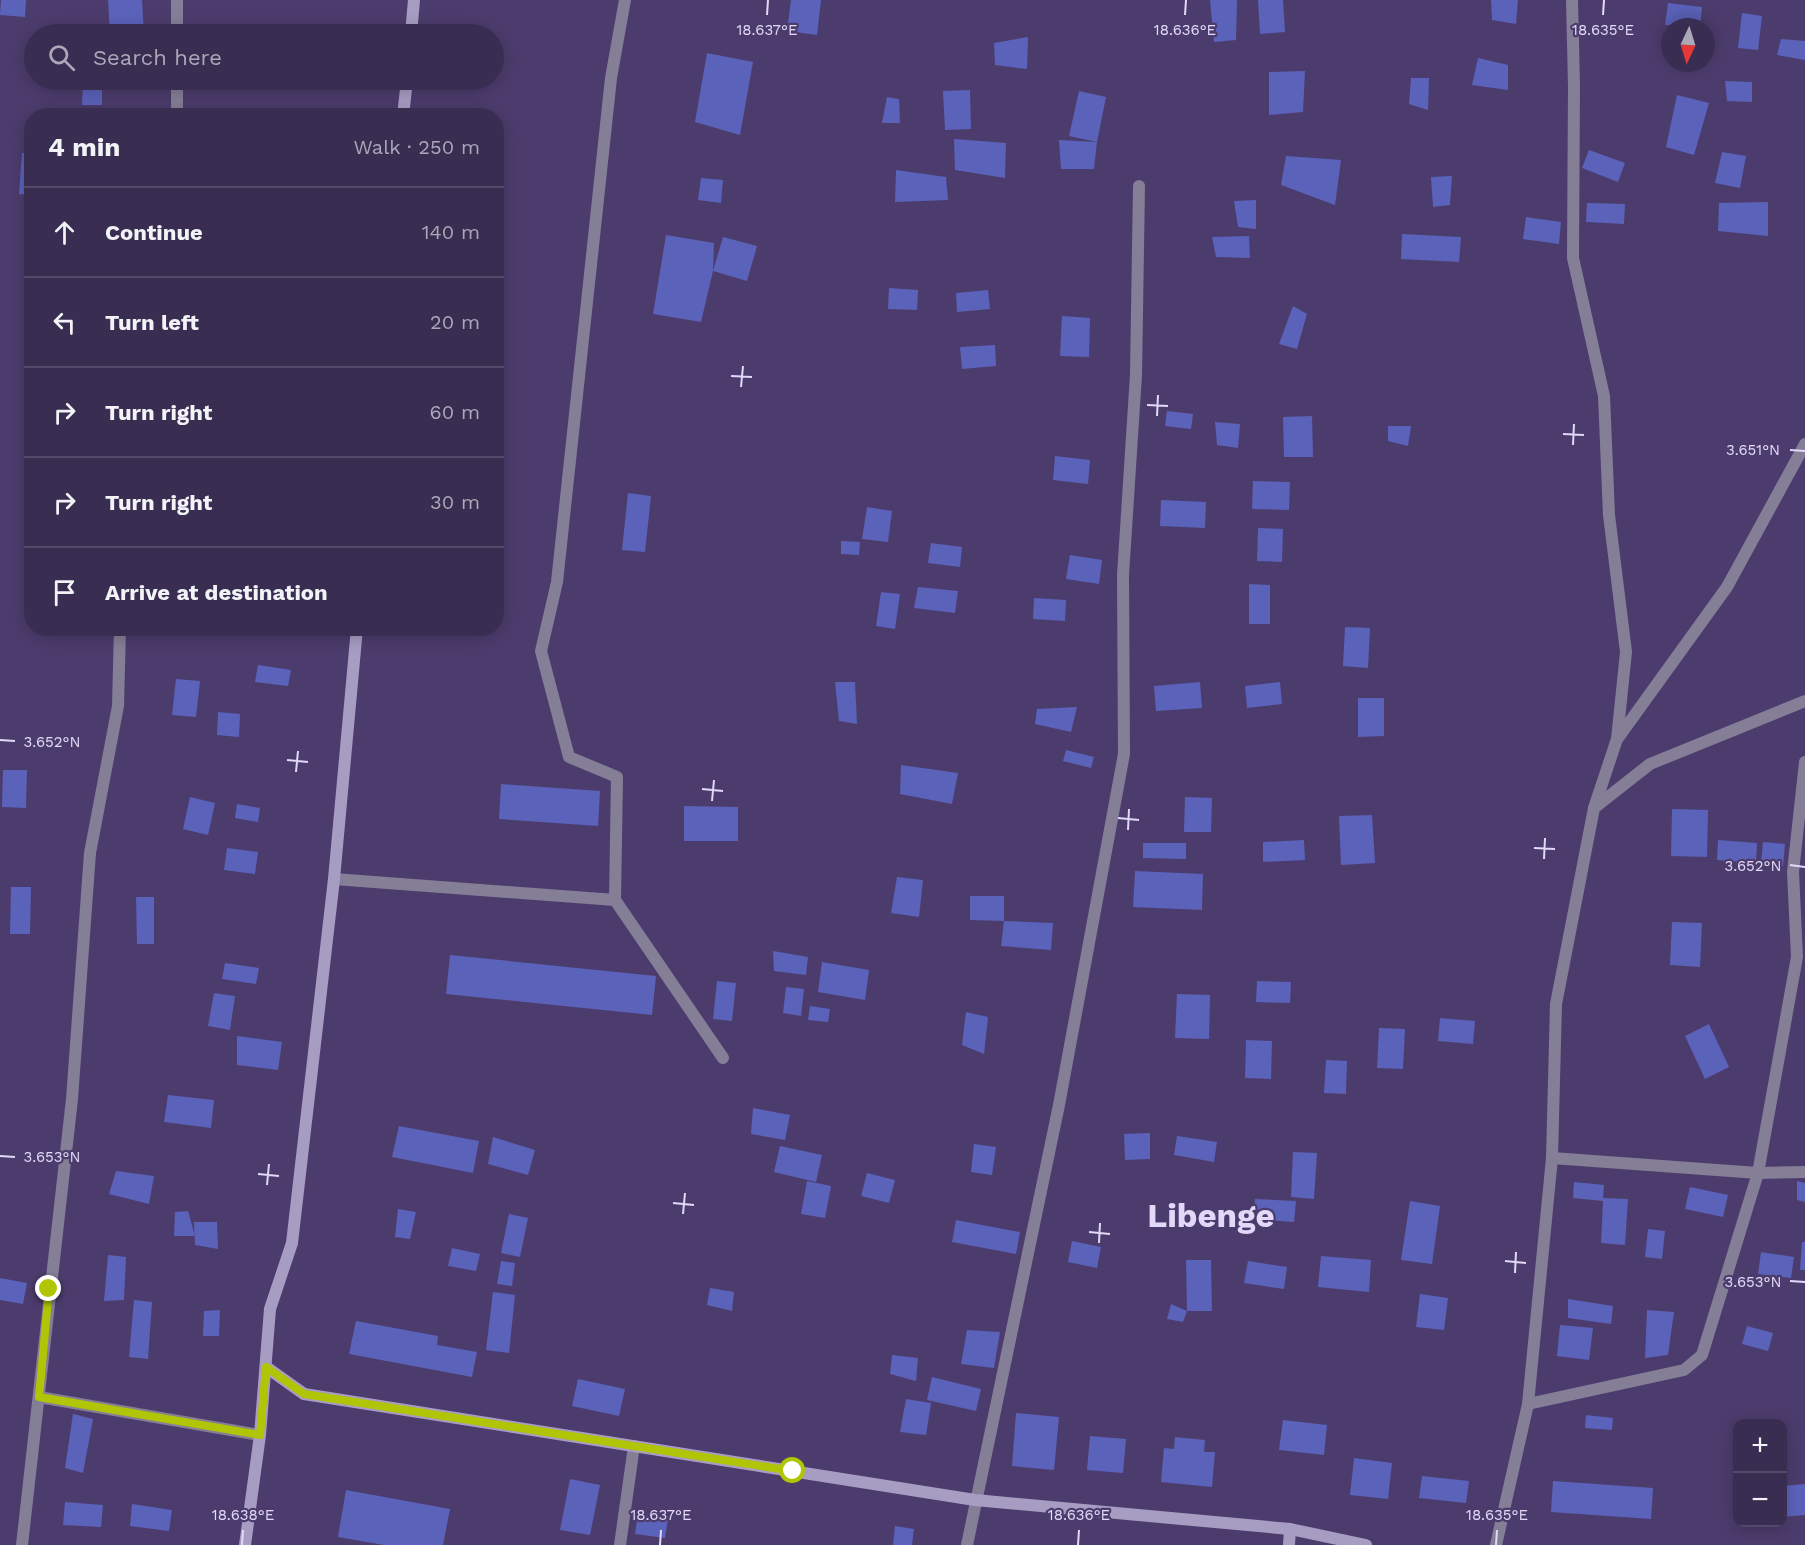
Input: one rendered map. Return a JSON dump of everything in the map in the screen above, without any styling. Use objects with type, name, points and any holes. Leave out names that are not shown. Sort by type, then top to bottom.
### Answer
[{"type":"street","points":[[177,0],[177,24]]},
{"type":"street","points":[[412,24],[414,0]]},
{"type":"street","points":[[625,0],[611,78],[557,582],[541,651],[569,757],[617,777],[615,900],[723,1058]]},
{"type":"street","points":[[1496,1545],[1528,1404],[1552,1158],[1556,1004],[1594,808],[1617,739],[1626,652],[1609,515],[1604,396],[1573,258],[1572,0]]},
{"type":"street","points":[[177,90],[177,108]]},
{"type":"street","points":[[405,108],[406,90]]},
{"type":"street","points":[[967,1545],[1059,1105],[1124,754],[1123,575],[1136,375],[1140,186]]},
{"type":"street","points":[[1617,739],[1727,587],[1805,444]]},
{"type":"street","points":[[22,1545],[51,1267],[72,1099],[90,853],[118,706],[120,636]]},
{"type":"street","points":[[245,1545],[260,1435],[270,1309],[292,1243],[334,879],[356,636]]},
{"type":"street","points":[[1594,808],[1650,764],[1805,701]]},
{"type":"street","points":[[1528,1404],[1684,1370],[1702,1355],[1758,1173],[1797,957],[1792,872],[1805,762]]},
{"type":"street","points":[[334,879],[615,900]]},
{"type":"street","points":[[1552,1158],[1758,1173],[1805,1172]]},
{"type":"street","points":[[266,1367],[304,1394],[975,1500],[1290,1529],[1366,1545]]},
{"type":"street","points":[[39,1397],[260,1435]]},
{"type":"street","points":[[620,1545],[634,1446]]},
{"type":"street","points":[[1289,1545],[1290,1529]]},
{"type":"building","points":[[1,0],[26,0],[25,17],[0,15]]},
{"type":"building","points":[[108,0],[142,0],[143,24],[109,24]]},
{"type":"building","points":[[791,0],[821,0],[817,35],[787,31]]},
{"type":"building","points":[[1210,0],[1237,0],[1236,40],[1214,42]]},
{"type":"building","points":[[1258,0],[1283,0],[1285,32],[1260,34]]},
{"type":"building","points":[[1491,0],[1518,0],[1516,24],[1492,20]]},
{"type":"building","points":[[1668,3],[1702,7],[1701,18],[1666,18]]},
{"type":"building","points":[[1742,13],[1762,16],[1758,50],[1738,48]]},
{"type":"building","points":[[1028,37],[1027,69],[995,65],[994,43]]},
{"type":"building","points":[[1781,39],[1805,41],[1805,60],[1777,55]]},
{"type":"building","points":[[707,53],[753,62],[740,135],[695,122]]},
{"type":"building","points":[[1478,58],[1508,65],[1508,90],[1472,85]]},
{"type":"building","points":[[1305,71],[1303,112],[1269,115],[1269,72]]},
{"type":"building","points":[[1411,78],[1429,78],[1428,110],[1409,104]]},
{"type":"building","points":[[1725,81],[1752,82],[1752,102],[1727,101]]},
{"type":"building","points":[[83,90],[102,90],[102,105],[82,105]]},
{"type":"building","points":[[970,90],[971,129],[945,130],[943,91]]},
{"type":"building","points":[[1079,91],[1106,97],[1097,142],[1069,136]]},
{"type":"building","points":[[1677,95],[1709,103],[1694,155],[1666,147]]},
{"type":"building","points":[[887,97],[899,99],[900,123],[882,123]]},
{"type":"building","points":[[954,139],[1006,143],[1005,178],[955,170]]},
{"type":"building","points":[[1059,140],[1097,142],[1094,169],[1061,169]]},
{"type":"building","points":[[1589,150],[1625,163],[1618,182],[1582,168]]},
{"type":"building","points":[[1722,152],[1746,156],[1740,188],[1715,183]]},
{"type":"building","points":[[22,153],[24,153],[24,194],[19,194]]},
{"type":"building","points":[[1286,156],[1341,160],[1335,205],[1281,185]]},
{"type":"building","points":[[896,170],[946,177],[948,200],[895,202]]},
{"type":"building","points":[[1452,176],[1450,205],[1433,207],[1431,177]]},
{"type":"building","points":[[701,178],[723,180],[721,203],[698,200]]},
{"type":"building","points":[[1256,200],[1256,229],[1238,227],[1234,201]]},
{"type":"building","points":[[1768,202],[1768,236],[1718,231],[1719,203]]},
{"type":"building","points":[[1587,203],[1625,204],[1624,224],[1586,222]]},
{"type":"building","points":[[1526,217],[1561,222],[1559,244],[1523,239]]},
{"type":"building","points":[[1402,234],[1461,237],[1459,262],[1401,259]]},
{"type":"building","points":[[666,235],[714,243],[713,271],[701,322],[653,314]]},
{"type":"building","points":[[1249,236],[1250,258],[1216,257],[1212,237]]},
{"type":"building","points":[[723,237],[757,246],[747,281],[713,271]]},
{"type":"building","points":[[889,288],[918,290],[917,310],[888,309]]},
{"type":"building","points":[[988,290],[990,309],[957,312],[956,293]]},
{"type":"building","points":[[1293,306],[1307,314],[1297,349],[1279,344]]},
{"type":"building","points":[[1062,316],[1090,318],[1089,357],[1060,356]]},
{"type":"building","points":[[995,345],[996,366],[962,369],[960,347]]},
{"type":"building","points":[[1167,411],[1193,414],[1191,429],[1165,426]]},
{"type":"building","points":[[1312,416],[1313,457],[1284,457],[1283,417]]},
{"type":"building","points":[[1215,422],[1240,424],[1238,448],[1217,445]]},
{"type":"building","points":[[1388,426],[1411,426],[1408,446],[1388,441]]},
{"type":"building","points":[[1055,456],[1090,460],[1088,484],[1053,480]]},
{"type":"building","points":[[1253,481],[1290,482],[1289,510],[1252,509]]},
{"type":"building","points":[[628,493],[651,496],[645,552],[622,550]]},
{"type":"building","points":[[1161,500],[1206,502],[1205,528],[1160,526]]},
{"type":"building","points":[[867,507],[892,511],[888,542],[862,539]]},
{"type":"building","points":[[1258,528],[1283,529],[1282,562],[1257,561]]},
{"type":"building","points":[[841,541],[860,542],[859,555],[841,554]]},
{"type":"building","points":[[931,543],[962,547],[960,567],[928,563]]},
{"type":"building","points":[[1070,555],[1102,560],[1099,584],[1066,579]]},
{"type":"building","points":[[1249,584],[1270,585],[1270,624],[1249,624]]},
{"type":"building","points":[[918,587],[958,591],[955,613],[914,608]]},
{"type":"building","points":[[881,592],[900,594],[895,629],[876,626]]},
{"type":"building","points":[[1034,598],[1066,600],[1065,621],[1033,619]]},
{"type":"building","points":[[1345,627],[1370,628],[1368,668],[1343,666]]},
{"type":"building","points":[[258,665],[291,670],[288,686],[255,682]]},
{"type":"building","points":[[176,679],[200,681],[196,717],[172,715]]},
{"type":"building","points":[[835,682],[855,682],[857,724],[839,721]]},
{"type":"building","points":[[1200,682],[1202,708],[1156,711],[1154,686]]},
{"type":"building","points":[[1280,682],[1282,704],[1247,708],[1245,686]]},
{"type":"building","points":[[1358,698],[1384,698],[1384,736],[1358,737]]},
{"type":"building","points":[[1077,707],[1071,732],[1035,724],[1037,709]]},
{"type":"building","points":[[218,712],[240,714],[239,737],[217,735]]},
{"type":"building","points":[[1066,750],[1094,757],[1091,768],[1063,761]]},
{"type":"building","points":[[901,765],[958,773],[952,804],[900,794]]},
{"type":"building","points":[[3,770],[27,770],[26,808],[2,807]]},
{"type":"building","points":[[501,784],[600,791],[598,826],[499,819]]},
{"type":"building","points":[[190,797],[215,803],[208,835],[183,829]]},
{"type":"building","points":[[1185,797],[1212,798],[1211,832],[1184,832]]},
{"type":"building","points":[[237,804],[260,808],[258,822],[235,818]]},
{"type":"building","points":[[684,806],[738,807],[738,841],[684,841]]},
{"type":"building","points":[[1672,809],[1708,810],[1707,857],[1671,856]]},
{"type":"building","points":[[1372,815],[1375,863],[1341,865],[1339,816]]},
{"type":"building","points":[[1304,840],[1305,860],[1263,862],[1263,842]]},
{"type":"building","points":[[1718,840],[1757,843],[1756,863],[1717,860]]},
{"type":"building","points":[[1763,842],[1785,844],[1783,866],[1761,864]]},
{"type":"building","points":[[1143,843],[1186,843],[1186,859],[1143,858]]},
{"type":"building","points":[[227,848],[258,852],[255,874],[224,870]]},
{"type":"building","points":[[1135,871],[1203,874],[1202,910],[1133,907]]},
{"type":"building","points":[[897,877],[923,880],[919,917],[891,913]]},
{"type":"building","points":[[11,887],[31,887],[30,934],[10,934]]},
{"type":"building","points":[[970,896],[1004,896],[1004,921],[970,920]]},
{"type":"building","points":[[136,897],[154,897],[154,944],[137,944]]},
{"type":"building","points":[[1004,921],[1053,923],[1051,950],[1001,946]]},
{"type":"building","points":[[1672,922],[1702,923],[1700,967],[1670,965]]},
{"type":"building","points":[[773,951],[808,957],[806,975],[774,971]]},
{"type":"building","points":[[450,955],[656,976],[652,1015],[446,994]]},
{"type":"building","points":[[822,962],[869,970],[865,1000],[818,992]]},
{"type":"building","points":[[225,963],[259,968],[256,984],[222,979]]},
{"type":"building","points":[[717,981],[736,983],[732,1021],[713,1019]]},
{"type":"building","points":[[1257,981],[1291,982],[1290,1003],[1256,1002]]},
{"type":"building","points":[[786,987],[804,989],[801,1016],[783,1013]]},
{"type":"building","points":[[214,993],[235,996],[230,1030],[208,1026]]},
{"type":"building","points":[[1177,994],[1210,995],[1209,1039],[1175,1038]]},
{"type":"building","points":[[810,1006],[830,1009],[828,1022],[808,1020]]},
{"type":"building","points":[[966,1012],[988,1017],[984,1054],[962,1045]]},
{"type":"building","points":[[1440,1018],[1475,1021],[1473,1044],[1438,1041]]},
{"type":"building","points":[[1709,1024],[1729,1067],[1705,1079],[1685,1036]]},
{"type":"building","points":[[1379,1028],[1405,1029],[1403,1069],[1377,1068]]},
{"type":"building","points":[[237,1036],[282,1042],[278,1070],[237,1065]]},
{"type":"building","points":[[1246,1040],[1272,1041],[1271,1079],[1245,1078]]},
{"type":"building","points":[[1326,1060],[1347,1061],[1346,1094],[1324,1093]]},
{"type":"building","points":[[168,1095],[214,1100],[211,1128],[164,1122]]},
{"type":"building","points":[[753,1108],[790,1115],[785,1140],[751,1134]]},
{"type":"building","points":[[399,1126],[479,1141],[473,1173],[392,1157]]},
{"type":"building","points":[[1150,1133],[1150,1159],[1125,1160],[1124,1134]]},
{"type":"building","points":[[1177,1136],[1217,1142],[1214,1162],[1174,1155]]},
{"type":"building","points":[[493,1137],[535,1150],[528,1175],[488,1164]]},
{"type":"building","points":[[974,1144],[996,1147],[992,1175],[971,1172]]},
{"type":"building","points":[[780,1146],[822,1155],[816,1182],[774,1172]]},
{"type":"building","points":[[1293,1152],[1317,1153],[1314,1199],[1291,1197]]},
{"type":"building","points":[[116,1171],[154,1176],[149,1204],[109,1194]]},
{"type":"building","points":[[867,1173],[895,1180],[889,1203],[861,1196]]},
{"type":"building","points":[[807,1181],[831,1186],[825,1218],[801,1214]]},
{"type":"building","points":[[1797,1181],[1805,1183],[1805,1202],[1797,1200]]},
{"type":"building","points":[[1574,1182],[1604,1185],[1603,1198],[1628,1199],[1625,1245],[1601,1243],[1603,1201],[1573,1198]]},
{"type":"building","points":[[1690,1187],[1728,1195],[1723,1217],[1685,1209]]},
{"type":"building","points":[[1255,1199],[1296,1201],[1294,1222],[1254,1219]]},
{"type":"building","points":[[1410,1201],[1440,1206],[1432,1264],[1401,1260]]},
{"type":"building","points":[[398,1209],[416,1212],[410,1239],[395,1237]]},
{"type":"building","points":[[188,1211],[195,1236],[174,1236],[175,1212]]},
{"type":"building","points":[[509,1214],[528,1218],[520,1257],[501,1253]]},
{"type":"building","points":[[956,1220],[1020,1232],[1016,1254],[952,1242]]},
{"type":"building","points":[[194,1222],[217,1222],[218,1249],[195,1245]]},
{"type":"building","points":[[1648,1229],[1665,1231],[1662,1259],[1645,1257]]},
{"type":"building","points":[[1072,1241],[1101,1247],[1097,1268],[1068,1262]]},
{"type":"building","points":[[1802,1242],[1805,1242],[1805,1270],[1800,1270]]},
{"type":"building","points":[[452,1248],[480,1254],[476,1271],[448,1266]]},
{"type":"building","points":[[1761,1252],[1794,1257],[1791,1278],[1758,1274]]},
{"type":"building","points":[[108,1255],[126,1257],[124,1300],[104,1301]]},
{"type":"building","points":[[1321,1256],[1371,1260],[1369,1292],[1318,1287]]},
{"type":"building","points":[[1186,1260],[1211,1260],[1212,1311],[1187,1311]]},
{"type":"building","points":[[501,1261],[515,1263],[512,1286],[497,1284]]},
{"type":"building","points":[[1248,1261],[1287,1267],[1284,1289],[1244,1283]]},
{"type":"building","points":[[0,1278],[27,1283],[23,1304],[0,1300]]},
{"type":"building","points":[[710,1288],[734,1292],[732,1311],[707,1305]]},
{"type":"building","points":[[493,1292],[515,1295],[509,1353],[486,1350]]},
{"type":"building","points":[[1420,1294],[1448,1298],[1444,1330],[1416,1327]]},
{"type":"building","points":[[1568,1299],[1613,1306],[1611,1324],[1568,1318]]},
{"type":"building","points":[[134,1300],[152,1302],[148,1359],[129,1357]]},
{"type":"building","points":[[1171,1304],[1187,1311],[1183,1322],[1167,1319]]},
{"type":"building","points":[[220,1310],[219,1336],[203,1336],[204,1311]]},
{"type":"building","points":[[1647,1310],[1674,1312],[1668,1355],[1645,1358]]},
{"type":"building","points":[[356,1321],[438,1336],[437,1345],[477,1352],[472,1377],[349,1354]]},
{"type":"building","points":[[1560,1325],[1593,1328],[1589,1360],[1557,1356]]},
{"type":"building","points":[[1747,1326],[1773,1333],[1768,1351],[1742,1344]]},
{"type":"building","points":[[967,1330],[1000,1332],[994,1368],[961,1364]]},
{"type":"building","points":[[892,1355],[918,1358],[916,1381],[890,1374]]},
{"type":"building","points":[[932,1377],[981,1389],[976,1411],[927,1400]]},
{"type":"building","points":[[578,1379],[625,1389],[619,1416],[572,1406]]},
{"type":"building","points":[[906,1399],[931,1403],[926,1435],[900,1432]]},
{"type":"building","points":[[1016,1413],[1059,1417],[1054,1470],[1012,1466]]},
{"type":"building","points":[[73,1414],[93,1419],[83,1473],[65,1468]]},
{"type":"building","points":[[1586,1415],[1613,1418],[1612,1430],[1585,1428]]},
{"type":"building","points":[[1283,1420],[1327,1425],[1324,1455],[1279,1450]]},
{"type":"building","points":[[1090,1436],[1126,1439],[1123,1473],[1087,1470]]},
{"type":"building","points":[[1175,1437],[1205,1440],[1204,1452],[1215,1452],[1212,1487],[1161,1482],[1164,1448],[1174,1449]]},
{"type":"building","points":[[1354,1458],[1392,1463],[1388,1499],[1350,1495]]},
{"type":"building","points":[[1422,1476],[1469,1481],[1466,1503],[1419,1498]]},
{"type":"building","points":[[570,1479],[600,1485],[590,1535],[560,1530]]},
{"type":"building","points":[[1553,1481],[1653,1488],[1651,1519],[1551,1512]]},
{"type":"building","points":[[1805,1484],[1805,1515],[1787,1517],[1787,1486]]},
{"type":"building","points":[[346,1490],[450,1509],[443,1545],[384,1545],[338,1537]]},
{"type":"building","points":[[65,1502],[103,1505],[101,1527],[63,1525]]},
{"type":"building","points":[[132,1504],[172,1510],[169,1531],[130,1526]]},
{"type":"building","points":[[638,1514],[668,1519],[665,1538],[635,1534]]},
{"type":"building","points":[[895,1526],[914,1529],[912,1545],[893,1545]]},
{"type":"district","name":"Libenge","points":[[1211,1215]]},
{"type":"route","points":[[49,1289],[39,1397],[260,1435],[266,1367],[304,1394],[793,1471]]}]
